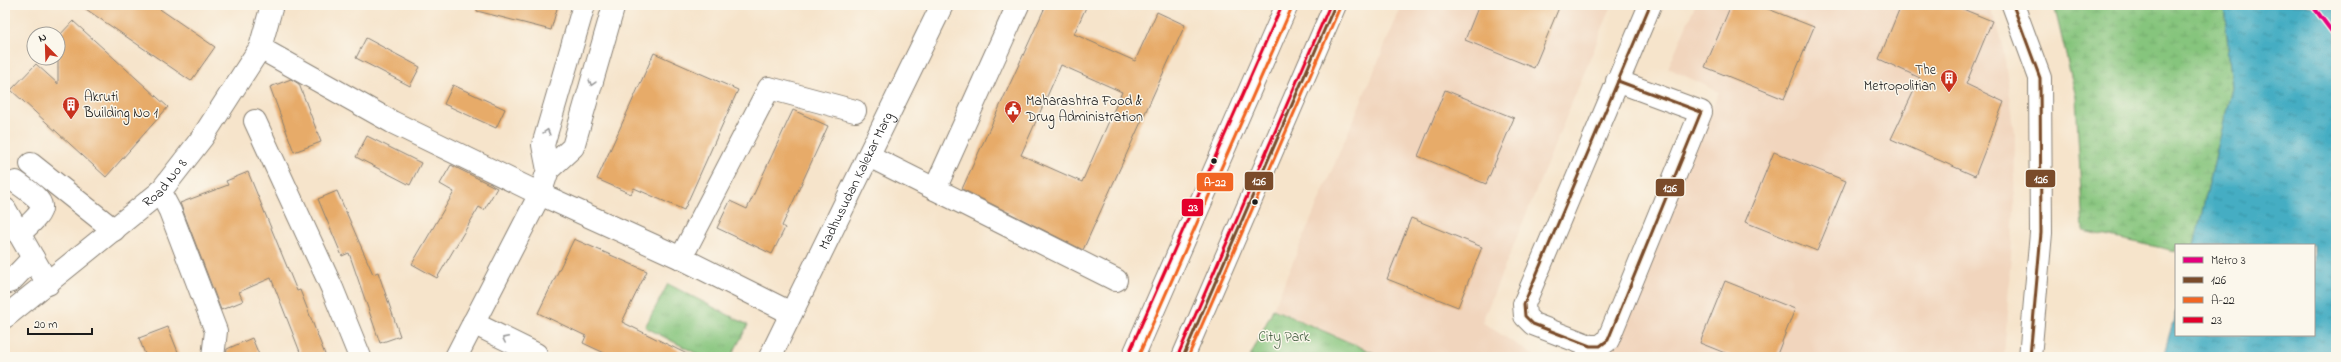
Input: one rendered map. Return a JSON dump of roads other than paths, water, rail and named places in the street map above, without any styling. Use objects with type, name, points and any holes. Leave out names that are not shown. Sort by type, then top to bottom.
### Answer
[{"type":"street","name":"Road No 8","points":[[5,317],[48,284],[160,192],[202,138],[260,48],[272,5]]},
{"type":"street","points":[[548,170],[543,146],[584,5]]},
{"type":"street","points":[[456,357],[540,194],[548,170],[573,147],[614,5]]},
{"type":"street","name":"Madhusudan Kalekar Marg","points":[[770,357],[942,5]]},
{"type":"street","points":[[935,189],[1018,5]]},
{"type":"street","points":[[1133,357],[1287,5]]},
{"type":"street","points":[[1183,357],[1335,5]]},
{"type":"street","points":[[1617,82],[1701,112],[1608,340],[1600,346],[1590,346],[1533,324],[1525,316],[1524,304],[1617,82],[1650,5]]},
{"type":"street","points":[[2013,5],[2040,78],[2041,233],[2030,357]]},
{"type":"street","points":[[572,45],[602,50]]},
{"type":"street","points":[[260,48],[392,122],[540,194],[681,258],[792,313]]},
{"type":"street","points":[[681,258],[769,88],[855,111]]},
{"type":"street","points":[[255,121],[332,288],[360,357]]},
{"type":"street","points":[[869,156],[1116,280]]},
{"type":"street","points":[[31,164],[114,230]]},
{"type":"street","points":[[16,182],[39,198],[42,206],[39,216],[19,234]]},
{"type":"street","points":[[160,192],[170,211],[216,331],[213,357]]},
{"type":"street","points":[[5,209],[48,284]]},
{"type":"street","points":[[5,284],[14,278],[33,258]]},
{"type":"street","points":[[473,323],[536,354]]},
{"type":"water","points":[[2224,5],[2336,5],[2336,357],[2163,357],[2175,315],[2175,336],[2315,336],[2315,244],[2194,244],[2232,88]]},
{"type":"metro line","name":"3","points":[[2312,5],[2336,37]]},
{"type":"place","name":"The Metropolitian","points":[[1949,93]]},
{"type":"place","name":"Akruti Building No 1","points":[[71,120]]},
{"type":"place","name":"Maharashtra Food & Drug Administration","points":[[1013,124]]},
{"type":"park label","name":"City Park","points":[[1284,337]]}]
